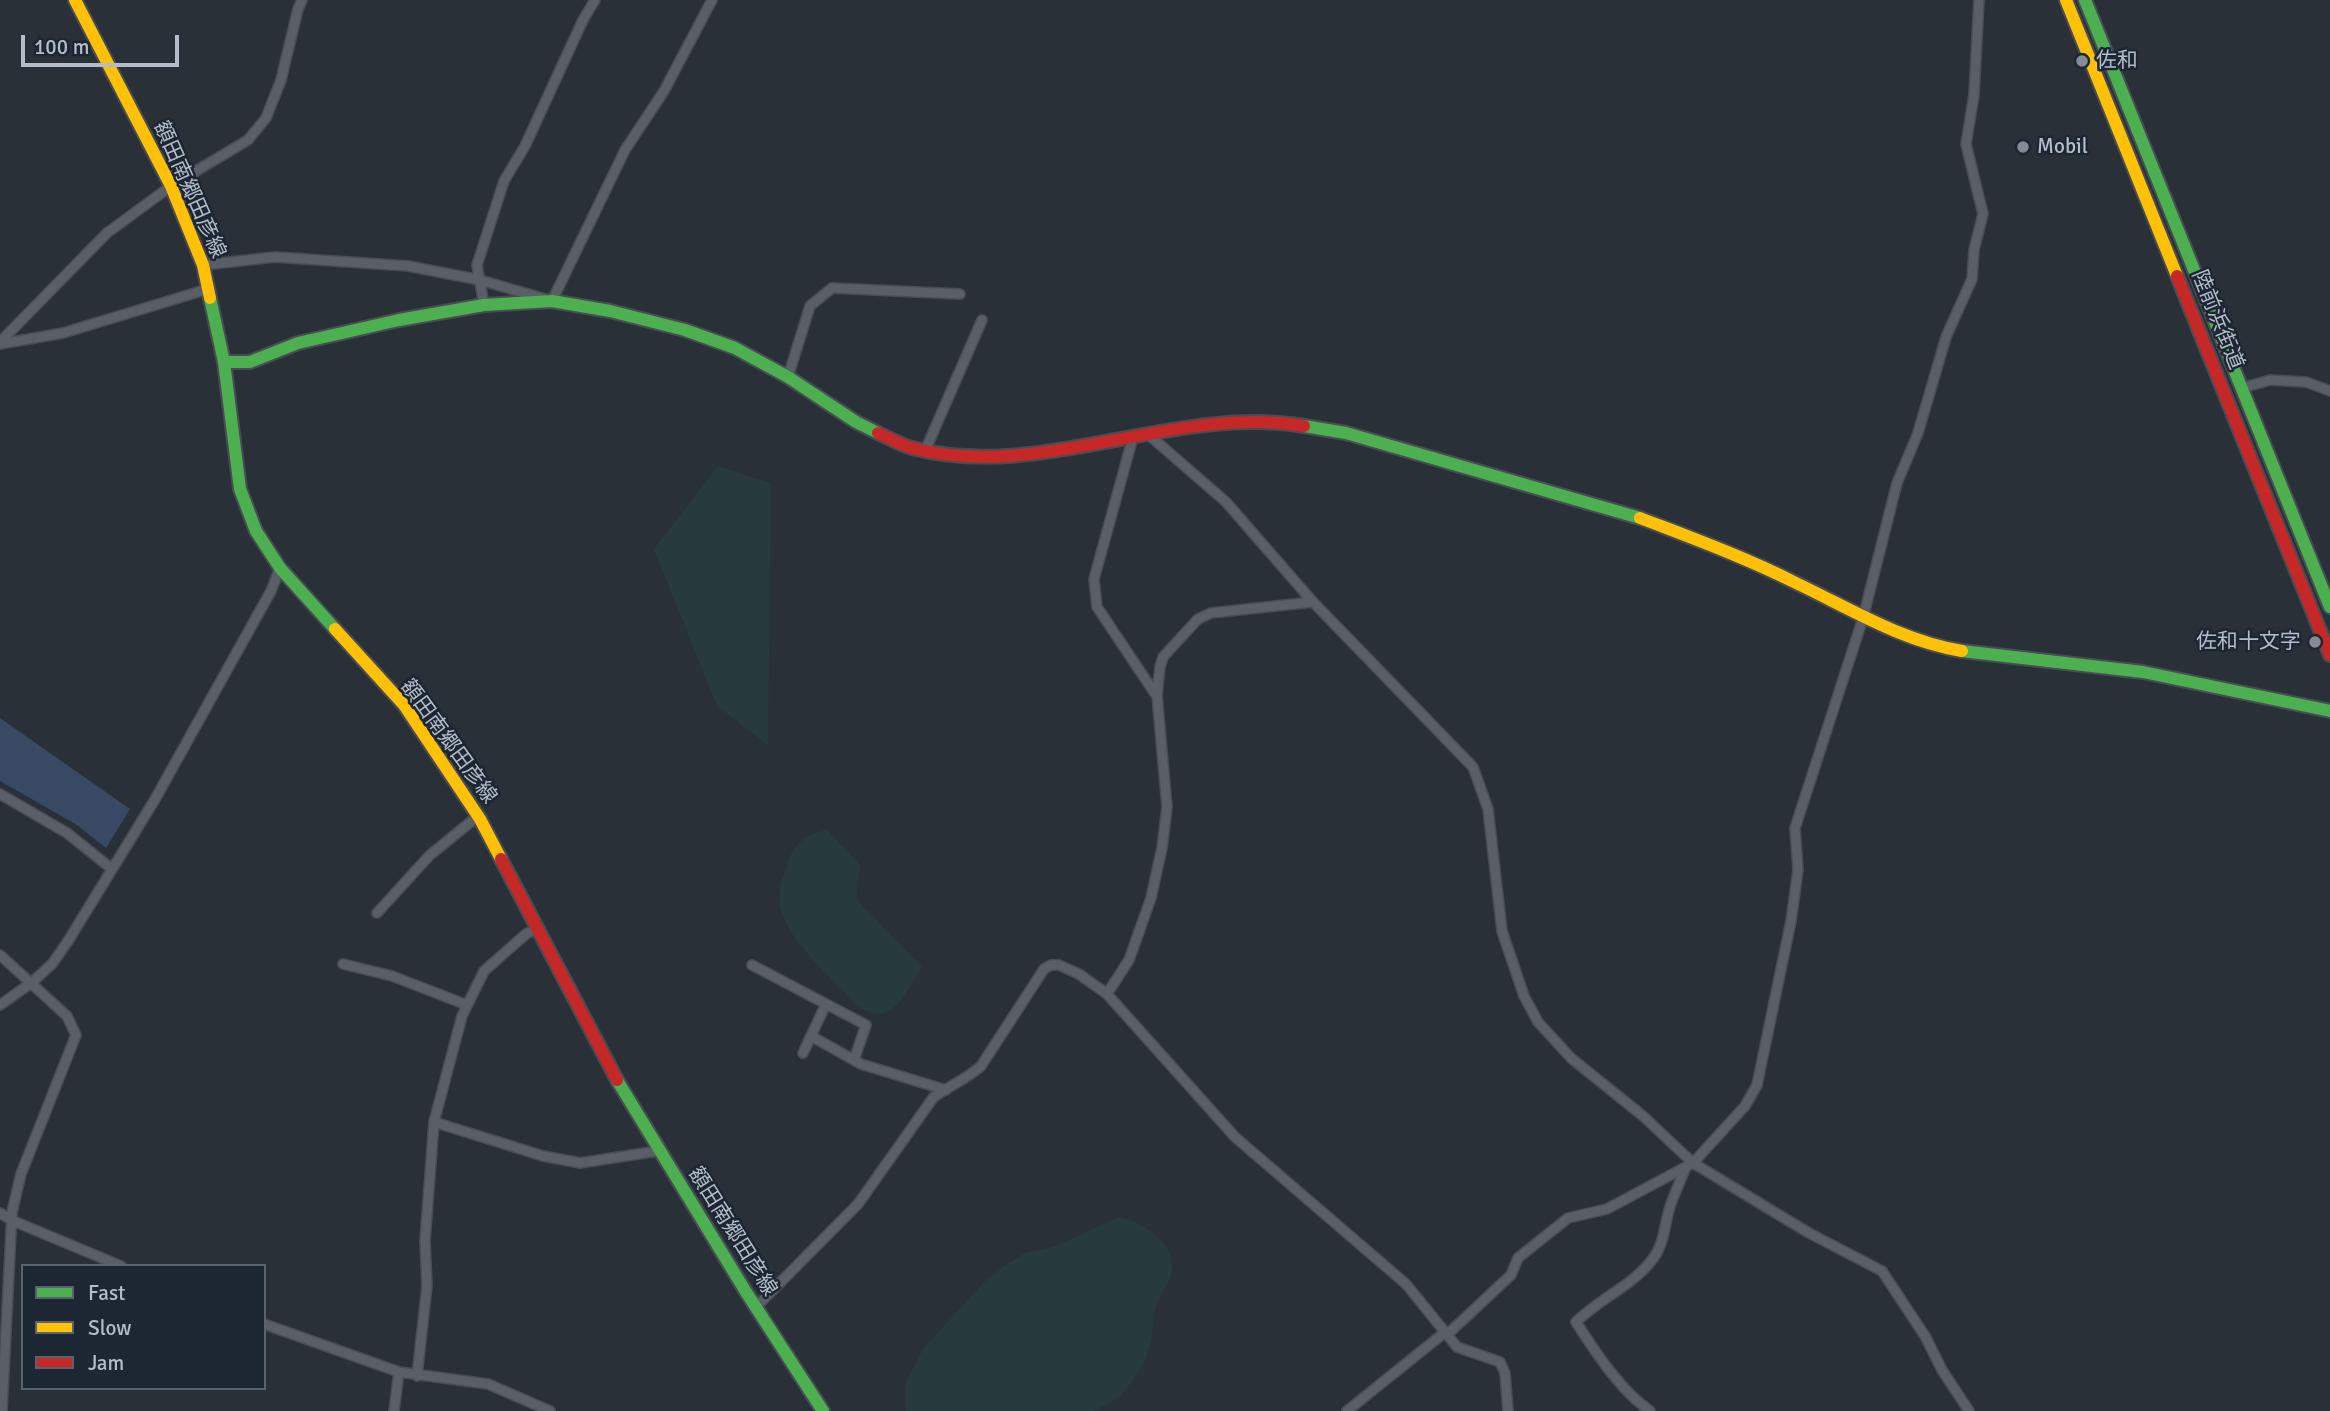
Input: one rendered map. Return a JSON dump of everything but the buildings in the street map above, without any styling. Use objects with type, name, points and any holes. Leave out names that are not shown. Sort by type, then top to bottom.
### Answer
[{"type":"main road","name":"額田南郷田彦線","points":[[75,0],[171,186],[203,265],[224,362],[240,489],[257,531],[280,568],[404,705],[478,816],[629,1102],[823,1411]]},
{"type":"main road","name":"陸前浜街道","points":[[2066,0],[2330,655]]},
{"type":"main road","name":"陸前浜街道","points":[[2085,0],[2330,607]]},
{"type":"main road","points":[[224,362],[250,362],[298,343],[399,320],[484,305],[552,301],[610,311],[685,330],[735,348],[788,377],[856,422],[910,448],[962,457],[1011,456],[1215,424],[1275,421],[1346,433],[1617,510],[1731,552],[1863,618],[1934,646],[2143,672],[2330,711]]},
{"type":"street","points":[[0,343],[107,233],[171,186],[248,140],[266,118],[281,80],[302,0]]},
{"type":"street","points":[[484,305],[477,265],[504,181],[525,146],[583,20],[595,0]]},
{"type":"street","points":[[203,265],[275,257],[408,266],[480,280],[552,301],[625,150],[664,91],[712,0]]},
{"type":"street","points":[[1348,1411],[1444,1333],[1451,1331],[1511,1275],[1518,1258],[1568,1218],[1607,1209],[1693,1163],[1745,1106],[1757,1085],[1791,921],[1798,870],[1795,828],[1863,618],[1896,483],[1918,433],[1946,337],[1972,279],[1974,250],[1983,214],[1966,144],[1974,95],[1979,0]]},
{"type":"street","points":[[788,377],[810,306],[832,288],[960,294]]},
{"type":"street","points":[[0,343],[63,333],[208,289]]},
{"type":"street","points":[[925,450],[982,320]]},
{"type":"street","points":[[2242,387],[2270,380],[2306,382],[2330,391]]},
{"type":"street","points":[[1150,436],[1226,502],[1313,602],[1473,767],[1488,809],[1502,931],[1524,996],[1538,1022],[1571,1058],[1643,1116],[1693,1163],[1809,1233],[1882,1271],[1925,1336],[1942,1370],[1969,1411]]},
{"type":"street","points":[[1133,437],[1094,579],[1097,607],[1157,695]]},
{"type":"street","points":[[0,1005],[32,983],[52,964],[173,766],[271,591],[280,568]]},
{"type":"street","points":[[1107,994],[1129,960],[1150,898],[1162,848],[1167,807],[1157,695],[1163,657],[1198,619],[1211,613],[1313,602]]},
{"type":"street","points":[[0,794],[66,833],[112,869]]},
{"type":"street","points":[[377,913],[430,855],[478,816]]},
{"type":"street","points":[[416,1376],[427,1286],[425,1241],[434,1122],[462,1016],[484,971],[526,934],[536,929]]},
{"type":"street","points":[[0,955],[67,1016],[76,1035],[21,1174],[11,1220],[2,1411]]},
{"type":"street","points":[[343,964],[392,976],[467,1005]]},
{"type":"street","points":[[752,965],[866,1025],[854,1060]]},
{"type":"street","points":[[756,1307],[858,1204],[933,1098],[967,1079],[981,1066],[1044,969],[1059,965],[1079,974],[1107,994],[1235,1137],[1406,1284],[1457,1347],[1500,1362],[1505,1373],[1508,1411]]},
{"type":"street","points":[[803,1053],[826,1004]]},
{"type":"street","points":[[811,1036],[854,1060],[946,1090]]},
{"type":"street","points":[[434,1122],[543,1156],[580,1163],[658,1151]]},
{"type":"street","points":[[1650,1411],[1641,1405],[1611,1371],[1576,1322],[1588,1309],[1623,1288],[1652,1261],[1664,1239],[1670,1209],[1685,1169]]},
{"type":"street","points":[[0,1213],[116,1264]]},
{"type":"street","points":[[266,1325],[400,1372],[488,1384],[550,1411]]},
{"type":"street","points":[[394,1411],[400,1372]]},
{"type":"green space","points":[[718,466],[771,483],[768,745],[717,706],[654,549]]},
{"type":"green space","points":[[827,830],[860,865],[856,899],[922,967],[904,997],[889,1011],[879,1014],[857,1005],[809,956],[781,912],[780,889],[794,849],[803,840]]},
{"type":"green space","points":[[1120,1217],[1140,1224],[1158,1237],[1170,1254],[1172,1264],[1171,1275],[1155,1310],[1147,1356],[1136,1376],[1119,1397],[1095,1411],[906,1411],[905,1384],[923,1349],[984,1282],[1025,1253],[1053,1247]]},
{"type":"water","points":[[0,718],[130,809],[106,848],[77,825],[0,781]]},
{"type":"traffic: fast","points":[[2085,0],[2330,607]]},
{"type":"traffic: fast","points":[[210,298],[224,362],[240,489],[256,531],[280,568],[335,629]]},
{"type":"traffic: fast","points":[[224,362],[250,362],[298,343],[399,320],[484,305],[552,301],[610,311],[685,330],[735,348],[788,377],[856,422],[878,433]]},
{"type":"traffic: fast","points":[[1304,426],[1346,433],[1640,518]]},
{"type":"traffic: fast","points":[[1962,651],[2143,672],[2330,711]]},
{"type":"traffic: fast","points":[[617,1080],[746,1292],[823,1411]]},
{"type":"traffic: slow","points":[[75,0],[171,186],[203,265],[210,298]]},
{"type":"traffic: slow","points":[[2066,0],[2177,276]]},
{"type":"traffic: slow","points":[[1640,518],[1756,564],[1897,632],[1962,651]]},
{"type":"traffic: slow","points":[[335,629],[404,705],[480,819],[501,859]]},
{"type":"traffic: jam","points":[[2177,276],[2330,655]]},
{"type":"traffic: jam","points":[[878,433],[912,448],[961,456],[1010,456],[1206,425],[1255,422],[1304,426]]},
{"type":"traffic: jam","points":[[501,859],[617,1080]]},
{"type":"place","name":"佐和","points":[[2082,61]]},
{"type":"place","name":"Mobil","points":[[2023,147]]},
{"type":"place","name":"佐和十文字","points":[[2315,642]]}]
